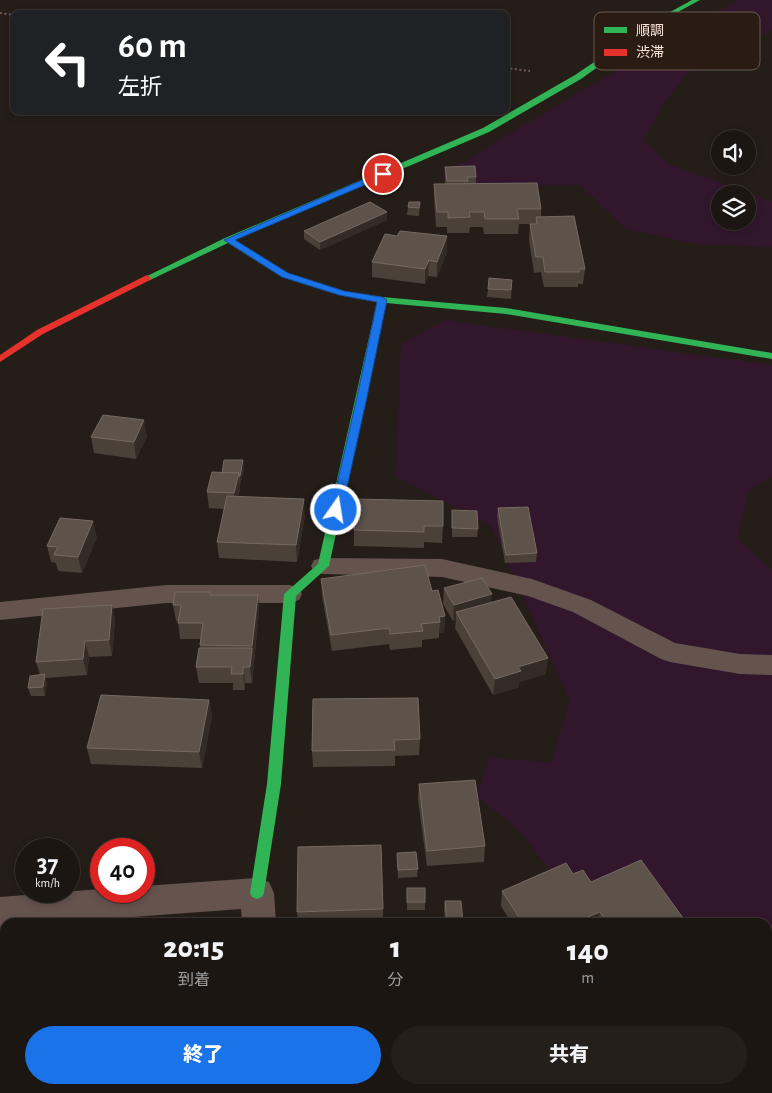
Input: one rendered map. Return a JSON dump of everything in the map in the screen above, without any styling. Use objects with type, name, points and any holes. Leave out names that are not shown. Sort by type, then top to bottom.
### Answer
[{"type":"street","points":[[674,12],[697,0]]},
{"type":"street","points":[[0,359],[40,332],[228,240],[486,130],[594,65]]},
{"type":"street","points":[[228,240],[285,275],[342,293],[382,300],[506,311],[772,356]]},
{"type":"street","points":[[0,912],[258,908],[274,784],[290,594],[323,566],[382,300]]},
{"type":"lane","points":[[323,566],[442,568],[532,588],[582,606],[670,652],[740,664],[772,665]]},
{"type":"lane","points":[[0,611],[166,594],[290,594]]},
{"type":"shaded area","points":[[737,0],[772,0],[772,30],[760,36],[760,12],[717,12]]},
{"type":"shaded area","points":[[618,70],[691,70],[666,100],[643,140],[669,164],[727,185],[711,185],[711,230],[756,230],[756,195],[772,201],[772,247],[697,244],[626,229],[580,185],[462,185],[441,177]]},
{"type":"shaded area","points":[[445,320],[772,365],[772,477],[749,490],[737,539],[772,569],[772,918],[647,918],[577,905],[519,830],[476,796],[490,757],[551,763],[570,701],[491,525],[396,477],[401,344]]},
{"type":"building","points":[[475,166],[476,177],[467,177],[468,181],[447,181],[445,167]]},
{"type":"building","points":[[537,183],[541,209],[517,209],[519,219],[485,219],[484,212],[469,212],[470,217],[448,218],[448,212],[437,212],[434,184]]},
{"type":"building","points":[[370,202],[387,212],[320,242],[304,231]]},
{"type":"building","points":[[409,202],[420,202],[419,208],[408,207]]},
{"type":"building","points":[[574,216],[585,269],[579,269],[579,272],[545,272],[543,257],[536,257],[530,224],[537,224],[536,217]]},
{"type":"building","points":[[400,231],[447,236],[437,262],[429,260],[425,269],[372,262],[385,234],[397,236]]},
{"type":"building","points":[[489,278],[512,280],[511,290],[488,289]]},
{"type":"building","points":[[103,415],[144,420],[134,442],[91,437]]},
{"type":"building","points":[[224,460],[243,460],[240,476],[239,473],[222,473]]},
{"type":"building","points":[[212,472],[239,473],[234,493],[207,492]]},
{"type":"building","points":[[227,496],[304,499],[296,545],[217,542]]},
{"type":"building","points":[[356,499],[443,501],[443,526],[424,526],[424,532],[354,530]]},
{"type":"building","points":[[528,507],[537,553],[506,555],[498,508]]},
{"type":"building","points":[[452,510],[477,511],[478,529],[452,528]]},
{"type":"building","points":[[60,518],[93,521],[78,557],[54,555],[58,547],[47,546]]},
{"type":"building","points":[[425,565],[432,591],[438,590],[445,616],[439,617],[440,622],[421,624],[423,631],[390,634],[389,628],[331,635],[321,579]]},
{"type":"building","points":[[482,578],[492,594],[454,605],[444,588]]},
{"type":"building","points":[[175,592],[210,592],[210,595],[258,595],[252,646],[200,645],[203,623],[178,623],[181,605],[173,605]]},
{"type":"building","points":[[511,597],[548,658],[518,667],[521,671],[495,679],[456,612]]},
{"type":"building","points":[[112,605],[109,640],[85,641],[83,659],[36,662],[43,609]]},
{"type":"building","points":[[199,648],[252,648],[250,667],[243,667],[243,674],[231,674],[232,667],[196,667]]},
{"type":"building","points":[[45,674],[43,687],[28,688],[30,676]]},
{"type":"building","points":[[101,695],[209,700],[199,752],[87,748]]},
{"type":"building","points":[[418,698],[420,739],[394,740],[395,750],[312,751],[313,699]]},
{"type":"building","points":[[475,780],[485,846],[427,851],[419,784]]},
{"type":"building","points":[[381,845],[383,909],[297,912],[298,847]]},
{"type":"building","points":[[416,852],[418,869],[398,870],[397,853]]},
{"type":"building","points":[[641,860],[683,918],[604,918],[600,912],[586,918],[519,918],[502,891],[566,863],[573,874],[583,870],[591,882]]},
{"type":"building","points":[[407,888],[425,888],[425,902],[407,902]]},
{"type":"building","points":[[445,901],[461,901],[463,918],[447,918]]},
{"type":"traffic: fast","points":[[674,12],[697,0]]},
{"type":"traffic: fast","points":[[147,278],[228,240],[486,130],[594,66]]},
{"type":"traffic: fast","points":[[228,240],[285,275],[342,293],[382,300],[506,311],[772,356]]},
{"type":"traffic: fast","points":[[257,893],[274,784],[290,594],[323,566],[382,300]]},
{"type":"traffic: jam","points":[[0,359],[40,332],[147,278]]},
{"type":"route","points":[[336,510],[382,300],[342,293],[285,275],[228,240],[383,174]]}]
